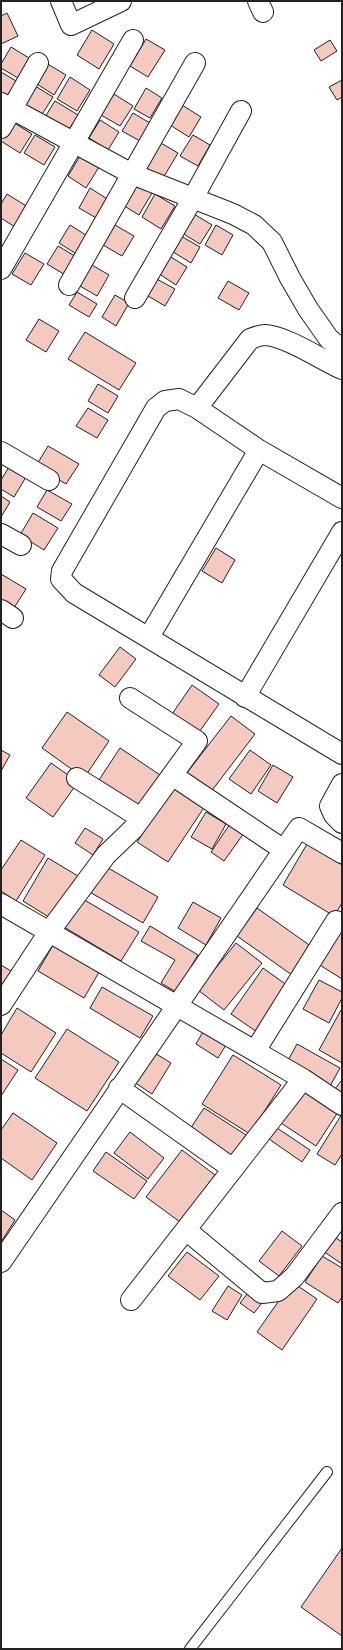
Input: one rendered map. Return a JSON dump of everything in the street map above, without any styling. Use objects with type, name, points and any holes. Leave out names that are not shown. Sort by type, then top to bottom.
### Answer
[{"type":"street","points":[[61,1],[71,25],[121,1]]},
{"type":"street","points":[[1,269],[133,40]]},
{"type":"street","points":[[1,128],[6,106],[38,63]]},
{"type":"street","points":[[69,284],[195,63]]},
{"type":"street","points":[[6,106],[132,174],[233,214],[254,225],[272,242],[308,310],[329,339],[342,349]]},
{"type":"street","points":[[135,298],[241,111]]},
{"type":"street","points":[[197,408],[250,340],[259,336],[266,335],[284,339],[342,370]]},
{"type":"street","points":[[342,498],[259,450],[197,408],[179,399],[165,401],[156,408],[62,572],[61,579],[74,593],[342,754]]},
{"type":"street","points":[[149,637],[259,450]]},
{"type":"street","points":[[1,452],[49,480]]},
{"type":"street","points":[[245,697],[342,532]]},
{"type":"street","points":[[1,534],[21,545]]},
{"type":"street","points":[[1,1005],[49,932],[106,855],[133,829],[197,741],[130,698]]},
{"type":"street","points":[[172,775],[284,850]]},
{"type":"street","points":[[77,778],[141,818]]},
{"type":"street","points":[[342,784],[330,806],[334,815],[342,823]]},
{"type":"street","points":[[1,1262],[119,1088],[299,828],[342,853]]},
{"type":"street","points":[[1,904],[303,1079],[342,1105]]},
{"type":"street","points":[[255,1051],[336,921]]},
{"type":"street","points":[[132,1300],[303,1079]]},
{"type":"street","points":[[119,1088],[233,1169]]},
{"type":"street","points":[[186,1230],[262,1293],[278,1291],[294,1277],[342,1213]]},
{"type":"lane","points":[[190,1649],[327,1472]]},
{"type":"building","points":[[7,13],[18,36],[1,44],[1,16]]},
{"type":"building","points":[[92,30],[114,44],[99,69],[77,55]]},
{"type":"building","points":[[146,39],[165,50],[148,77],[130,66]]},
{"type":"building","points":[[330,40],[337,51],[321,61],[314,50]]},
{"type":"building","points":[[11,47],[29,58],[18,78],[1,68],[1,64]]},
{"type":"building","points":[[46,63],[66,75],[54,95],[34,82]]},
{"type":"building","points":[[1,72],[21,84],[10,102],[1,97]]},
{"type":"building","points":[[70,77],[90,90],[77,111],[57,99]]},
{"type":"building","points":[[342,80],[342,97],[337,100],[329,87]]},
{"type":"building","points":[[35,86],[53,97],[41,116],[23,105]]},
{"type":"building","points":[[146,88],[162,98],[150,118],[134,109]]},
{"type":"building","points":[[114,94],[133,106],[120,126],[101,115]]},
{"type":"building","points":[[55,101],[78,115],[68,131],[45,117]]},
{"type":"building","points":[[182,105],[201,117],[189,137],[170,125]]},
{"type":"building","points":[[133,113],[150,123],[140,141],[122,131]]},
{"type":"building","points":[[8,119],[32,134],[20,153],[1,141],[1,132]]},
{"type":"building","points":[[100,120],[119,132],[108,150],[89,138]]},
{"type":"building","points":[[35,135],[55,147],[44,165],[24,153]]},
{"type":"building","points":[[193,135],[210,145],[198,166],[180,156]]},
{"type":"building","points":[[154,139],[178,153],[163,178],[139,164]]},
{"type":"building","points":[[80,156],[99,167],[86,188],[68,176]]},
{"type":"building","points":[[134,182],[152,193],[139,215],[121,204]]},
{"type":"building","points":[[90,188],[109,200],[98,219],[79,208]]},
{"type":"building","points":[[7,194],[28,207],[15,227],[1,218],[1,204]]},
{"type":"building","points":[[155,194],[175,206],[161,229],[142,217]]},
{"type":"building","points":[[189,211],[212,225],[200,244],[177,230]]},
{"type":"building","points":[[70,225],[89,237],[78,255],[59,243]]},
{"type":"building","points":[[115,225],[134,236],[122,256],[103,245]]},
{"type":"building","points":[[216,225],[233,235],[222,255],[205,245]]},
{"type":"building","points":[[179,235],[200,247],[191,263],[170,250]]},
{"type":"building","points":[[58,246],[78,258],[67,276],[47,264]]},
{"type":"building","points":[[25,253],[44,264],[31,285],[12,274]]},
{"type":"building","points":[[166,254],[187,267],[176,285],[155,271]]},
{"type":"building","points":[[87,262],[109,275],[97,296],[75,283]]},
{"type":"building","points":[[153,277],[175,289],[165,306],[143,293]]},
{"type":"building","points":[[228,281],[249,293],[239,310],[218,298]]},
{"type":"building","points":[[77,292],[97,304],[89,317],[69,305]]},
{"type":"building","points":[[115,295],[129,303],[116,326],[102,317]]},
{"type":"building","points":[[39,319],[59,331],[46,352],[26,340]]},
{"type":"building","points":[[85,332],[136,363],[119,390],[68,359]]},
{"type":"building","points":[[98,384],[118,396],[108,413],[88,401]]},
{"type":"building","points":[[88,408],[108,420],[97,438],[76,426]]},
{"type":"building","points":[[48,446],[79,464],[66,484],[36,466]]},
{"type":"building","points":[[9,467],[26,477],[14,497],[1,489],[1,480]]},
{"type":"building","points":[[47,490],[72,504],[61,521],[37,507]]},
{"type":"building","points":[[1,496],[10,502],[1,517]]},
{"type":"building","points":[[33,513],[58,528],[44,550],[20,535]]},
{"type":"building","points":[[216,548],[235,560],[222,583],[202,571]]},
{"type":"building","points":[[1,574],[26,589],[14,608],[1,601]]},
{"type":"building","points":[[120,647],[136,659],[115,687],[99,675]]},
{"type":"building","points":[[192,685],[219,704],[197,735],[170,717]]},
{"type":"building","points":[[67,712],[109,741],[84,778],[42,748]]},
{"type":"building","points":[[231,716],[255,734],[210,793],[186,774]]},
{"type":"building","points":[[120,748],[163,777],[139,811],[97,783]]},
{"type":"building","points":[[1,750],[10,755],[1,771]]},
{"type":"building","points":[[250,750],[271,765],[251,794],[229,779]]},
{"type":"building","points":[[51,763],[78,782],[53,817],[26,798]]},
{"type":"building","points":[[273,765],[293,777],[277,803],[258,791]]},
{"type":"building","points":[[177,782],[207,803],[168,862],[137,842]]},
{"type":"building","points":[[206,812],[226,824],[212,849],[191,837]]},
{"type":"building","points":[[230,824],[244,833],[224,861],[211,852]]},
{"type":"building","points":[[85,828],[103,839],[93,855],[75,843]]},
{"type":"building","points":[[21,840],[45,855],[16,901],[1,891],[1,870]]},
{"type":"building","points":[[307,844],[342,865],[342,903],[334,916],[283,885]]},
{"type":"building","points":[[48,858],[78,876],[52,919],[23,901]]},
{"type":"building","points":[[103,865],[158,897],[143,923],[88,891]]},
{"type":"building","points":[[81,898],[139,932],[121,961],[64,927]]},
{"type":"building","points":[[193,902],[221,918],[206,945],[178,928]]},
{"type":"building","points":[[257,908],[312,947],[292,975],[237,936]]},
{"type":"building","points":[[150,926],[198,955],[176,992],[161,983],[175,960],[141,941]]},
{"type":"building","points":[[342,926],[342,979],[315,962]]},
{"type":"building","points":[[56,940],[102,967],[84,998],[38,971]]},
{"type":"building","points":[[236,943],[262,963],[224,1010],[198,990]]},
{"type":"building","points":[[1,965],[11,971],[1,987]]},
{"type":"building","points":[[263,968],[288,986],[257,1032],[231,1014]]},
{"type":"building","points":[[319,980],[342,992],[342,998],[329,1023],[303,1009]]},
{"type":"building","points":[[102,987],[153,1016],[140,1038],[90,1008]]},
{"type":"building","points":[[17,1008],[56,1033],[31,1072],[1,1053],[1,1035]]},
{"type":"building","points":[[342,1010],[342,1063],[319,1050]]},
{"type":"building","points":[[67,1029],[119,1062],[87,1111],[35,1078]]},
{"type":"building","points":[[204,1030],[226,1045],[218,1058],[196,1044]]},
{"type":"building","points":[[297,1044],[340,1068],[329,1088],[286,1064]]},
{"type":"building","points":[[153,1052],[171,1063],[152,1094],[134,1082]]},
{"type":"building","points":[[233,1055],[281,1085],[250,1134],[202,1104]]},
{"type":"building","points":[[1,1059],[18,1070],[1,1096]]},
{"type":"building","points":[[342,1080],[342,1096],[334,1090]]},
{"type":"building","points":[[303,1089],[338,1112],[316,1146],[281,1123]]},
{"type":"building","points":[[204,1108],[246,1135],[230,1159],[188,1132]]},
{"type":"building","points":[[13,1113],[57,1143],[32,1180],[1,1158],[1,1130]]},
{"type":"building","points":[[342,1114],[342,1154],[335,1165],[317,1154]]},
{"type":"building","points":[[277,1128],[310,1150],[302,1162],[269,1139]]},
{"type":"building","points":[[130,1132],[164,1158],[148,1179],[114,1153]]},
{"type":"building","points":[[182,1150],[215,1175],[180,1222],[146,1197]]},
{"type":"building","points":[[106,1152],[147,1181],[134,1199],[93,1171]]},
{"type":"building","points":[[1,1210],[15,1220],[1,1242]]},
{"type":"building","points":[[282,1231],[302,1246],[279,1276],[259,1261]]},
{"type":"building","points":[[333,1236],[342,1242],[342,1264],[323,1251]]},
{"type":"building","points":[[187,1252],[219,1276],[200,1300],[168,1276]]},
{"type":"building","points":[[322,1256],[342,1268],[342,1297],[338,1303],[305,1282]]},
{"type":"building","points":[[292,1282],[317,1299],[282,1350],[257,1332]]},
{"type":"building","points":[[228,1286],[242,1295],[227,1320],[212,1311]]},
{"type":"building","points":[[251,1289],[265,1299],[254,1313],[240,1303]]},
{"type":"building","points":[[342,1548],[342,1636],[301,1607]]}]
